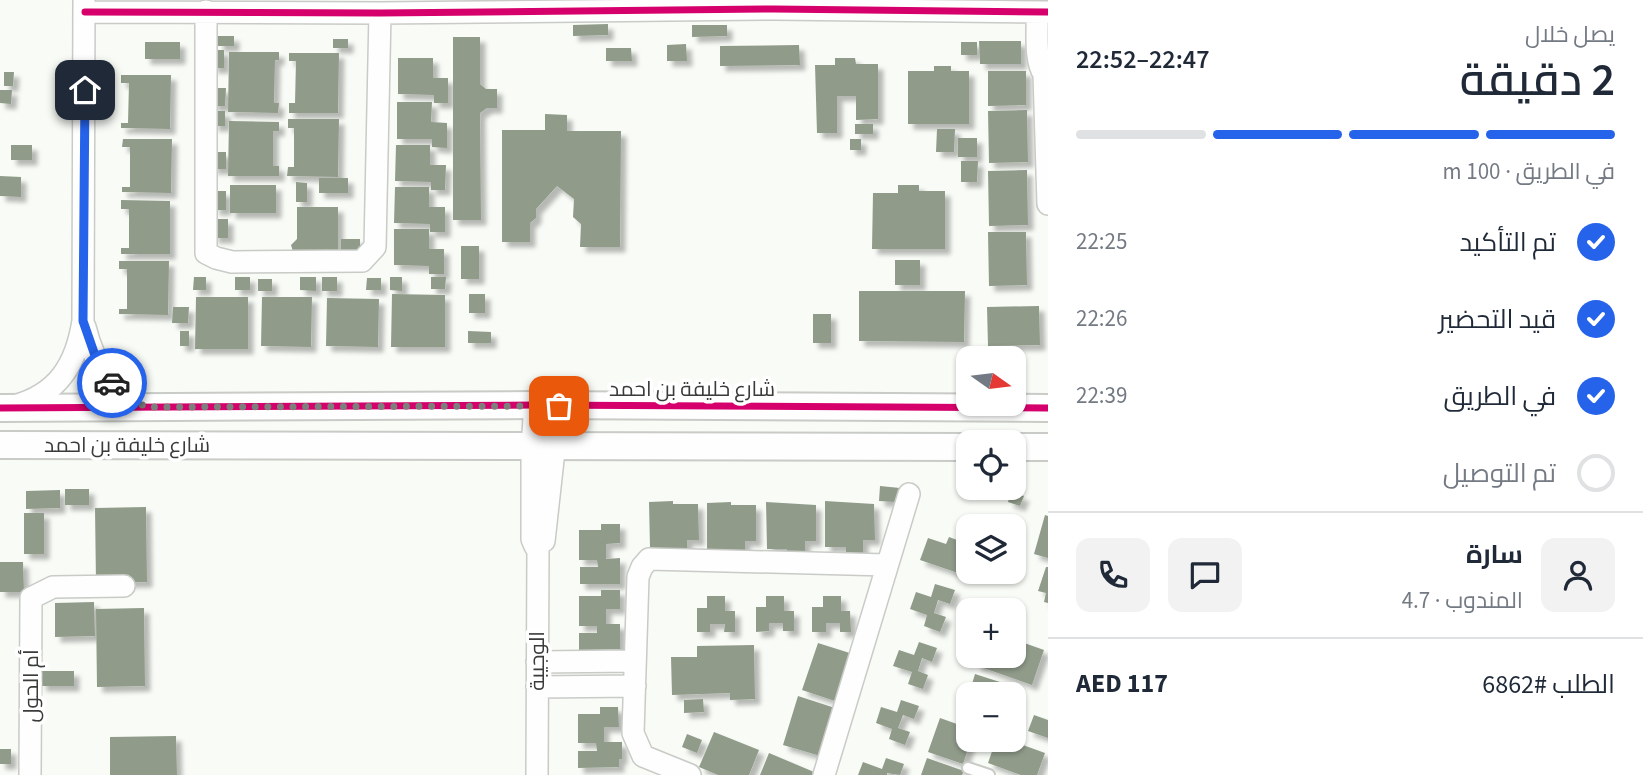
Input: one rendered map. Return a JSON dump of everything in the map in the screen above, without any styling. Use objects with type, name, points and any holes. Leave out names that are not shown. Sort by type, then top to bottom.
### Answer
[{"type":"street","points":[[2,408],[29,401],[51,388],[68,370],[79,346],[83,321],[85,6],[206,11],[380,13],[760,9],[1043,12],[1038,51],[1041,69],[1046,70],[1048,204]]},
{"type":"street","points":[[206,11],[206,253],[232,262],[362,261],[375,247],[380,13]]},
{"type":"street","points":[[83,321],[98,364],[111,382],[127,397],[146,407]]},
{"type":"street","name":"شارع خليفة بن احمد","points":[[2,408],[547,405],[1048,408]]},
{"type":"street","name":"الوجيبة","points":[[537,775],[538,547],[533,542],[547,405]]},
{"type":"street","name":"شارع خليفة بن احمد","points":[[0,445],[956,447]]},
{"type":"street","points":[[1026,447],[1048,447]]},
{"type":"street","points":[[824,775],[909,494]]},
{"type":"street","points":[[690,775],[643,756],[633,733],[638,577],[649,559],[887,565]]},
{"type":"street","name":"أم الحول","points":[[30,775],[31,598],[53,587],[124,586]]},
{"type":"street","points":[[537,662],[635,661]]},
{"type":"street","points":[[537,687],[635,686]]},
{"type":"lane","points":[[968,768],[989,775]]},
{"type":"building","points":[[608,24],[608,35],[573,36],[573,25]]},
{"type":"building","points":[[692,25],[727,25],[727,36],[692,37]]},
{"type":"building","points":[[218,36],[234,36],[234,46],[218,46]]},
{"type":"building","points":[[453,37],[480,37],[480,84],[486,89],[497,89],[497,108],[487,108],[480,113],[481,220],[453,220]]},
{"type":"building","points":[[333,39],[348,39],[348,48],[333,48]]},
{"type":"building","points":[[979,41],[1021,41],[1021,64],[980,64]]},
{"type":"building","points":[[145,42],[180,42],[180,59],[145,59]]},
{"type":"building","points":[[961,42],[977,42],[977,55],[961,55]]},
{"type":"building","points":[[686,44],[687,61],[667,61],[667,45]]},
{"type":"building","points":[[799,45],[800,65],[720,66],[720,46]]},
{"type":"building","points":[[606,48],[631,48],[632,61],[606,61]]},
{"type":"building","points":[[212,50],[224,50],[224,68],[212,68]]},
{"type":"building","points":[[229,52],[279,52],[279,60],[275,60],[274,103],[279,103],[278,113],[228,112]]},
{"type":"building","points":[[289,53],[339,53],[338,113],[289,113],[289,103],[295,103],[296,61],[289,61]]},
{"type":"building","points":[[398,58],[433,58],[433,78],[448,78],[448,103],[434,103],[434,95],[398,94]]},
{"type":"building","points":[[835,58],[855,58],[856,64],[878,64],[878,119],[856,120],[856,96],[837,96],[837,133],[817,133],[815,65],[835,65]]},
{"type":"building","points":[[934,66],[951,66],[951,71],[969,71],[969,124],[908,124],[908,71],[934,71]]},
{"type":"building","points":[[988,71],[1026,71],[1026,105],[988,106]]},
{"type":"building","points":[[4,72],[14,72],[13,86],[4,86]]},
{"type":"building","points":[[121,75],[171,75],[170,129],[121,128],[121,123],[128,123],[129,83],[121,83]]},
{"type":"building","points":[[212,88],[226,88],[225,106],[212,106]]},
{"type":"building","points":[[0,90],[12,90],[11,104],[0,103]]},
{"type":"building","points":[[397,102],[432,102],[431,122],[447,123],[447,148],[432,147],[432,139],[397,139]]},
{"type":"building","points":[[1027,110],[1028,162],[989,163],[988,111]]},
{"type":"building","points":[[213,111],[225,111],[225,126],[213,126]]},
{"type":"building","points":[[545,114],[567,115],[567,131],[621,131],[620,247],[580,247],[581,224],[573,217],[574,199],[557,186],[536,209],[536,218],[530,223],[530,242],[502,242],[502,130],[545,130]]},
{"type":"building","points":[[288,119],[339,119],[338,177],[287,176],[288,167],[294,167],[294,128],[288,128]]},
{"type":"building","points":[[229,121],[279,122],[279,131],[273,131],[273,166],[279,166],[279,176],[228,176]]},
{"type":"building","points":[[855,124],[873,124],[873,134],[855,134]]},
{"type":"building","points":[[937,129],[955,129],[954,152],[936,152]]},
{"type":"building","points":[[958,138],[977,138],[977,157],[958,157]]},
{"type":"building","points":[[123,139],[172,139],[171,193],[122,192],[122,187],[130,187],[130,147],[122,147]]},
{"type":"building","points":[[850,139],[861,139],[861,150],[850,150]]},
{"type":"building","points":[[11,145],[32,145],[32,160],[11,160]]},
{"type":"building","points":[[396,145],[430,145],[430,165],[446,165],[445,190],[431,190],[431,182],[395,181]]},
{"type":"building","points":[[212,152],[226,152],[226,169],[212,169]]},
{"type":"building","points":[[961,161],[978,161],[977,182],[961,182]]},
{"type":"building","points":[[1027,170],[1028,225],[989,226],[988,171]]},
{"type":"building","points":[[0,176],[21,177],[21,197],[0,196]]},
{"type":"building","points":[[319,178],[348,178],[348,193],[319,193]]},
{"type":"building","points":[[296,182],[307,183],[307,202],[296,202]]},
{"type":"building","points":[[230,185],[276,185],[276,213],[230,213]]},
{"type":"building","points":[[898,185],[919,185],[919,191],[945,191],[945,249],[872,249],[873,193],[898,193]]},
{"type":"building","points":[[395,187],[429,187],[429,207],[445,207],[445,232],[430,232],[430,224],[394,223]]},
{"type":"building","points":[[214,191],[226,191],[226,210],[214,210]]},
{"type":"building","points":[[121,200],[170,201],[170,254],[121,254],[121,248],[129,248],[129,209],[121,209]]},
{"type":"building","points":[[297,207],[338,207],[338,255],[310,250],[308,254],[294,255],[291,245],[297,239]]},
{"type":"building","points":[[213,219],[228,219],[228,238],[213,238]]},
{"type":"building","points":[[394,229],[429,229],[429,249],[444,249],[444,274],[429,274],[429,266],[394,265]]},
{"type":"building","points":[[988,232],[1026,232],[1027,285],[989,286]]},
{"type":"building","points":[[341,239],[360,239],[360,253],[341,253]]},
{"type":"building","points":[[461,246],[479,246],[479,279],[461,279]]},
{"type":"building","points":[[895,260],[920,260],[920,285],[895,285]]},
{"type":"building","points":[[119,261],[169,261],[168,315],[119,314],[119,309],[127,309],[127,269],[119,269]]},
{"type":"building","points":[[194,277],[206,277],[206,290],[193,290]]},
{"type":"building","points":[[235,277],[250,277],[250,290],[235,290]]},
{"type":"building","points":[[300,277],[316,277],[316,291],[300,290]]},
{"type":"building","points":[[322,277],[337,277],[337,291],[322,291]]},
{"type":"building","points":[[390,277],[402,277],[402,291],[390,290]]},
{"type":"building","points":[[431,277],[446,277],[445,289],[431,289]]},
{"type":"building","points":[[367,278],[381,278],[381,290],[366,290]]},
{"type":"building","points":[[258,279],[272,279],[272,291],[258,291]]},
{"type":"building","points":[[859,291],[965,291],[964,342],[859,341]]},
{"type":"building","points":[[392,294],[445,295],[445,347],[391,347]]},
{"type":"building","points":[[469,294],[485,294],[485,313],[469,313]]},
{"type":"building","points":[[196,297],[248,297],[248,349],[195,349]]},
{"type":"building","points":[[262,297],[312,297],[311,347],[261,346]]},
{"type":"building","points":[[327,298],[379,299],[378,347],[326,346]]},
{"type":"building","points":[[1039,306],[1040,345],[988,346],[987,307]]},
{"type":"building","points":[[173,307],[189,307],[188,323],[172,323]]},
{"type":"building","points":[[813,314],[831,314],[831,343],[813,343]]},
{"type":"building","points":[[180,331],[189,331],[189,346],[180,346]]},
{"type":"building","points":[[468,331],[491,332],[491,343],[468,343]]},
{"type":"building","points":[[880,486],[900,488],[895,502],[879,501]]},
{"type":"building","points":[[65,489],[89,489],[89,505],[65,505]]},
{"type":"building","points":[[60,490],[60,508],[26,509],[26,491]]},
{"type":"building","points":[[1009,500],[1022,500],[1020,506]]},
{"type":"building","points":[[673,501],[673,504],[698,504],[699,540],[687,540],[687,555],[671,555],[671,548],[650,548],[649,502]]},
{"type":"building","points":[[825,501],[874,504],[875,540],[863,540],[863,556],[846,556],[846,547],[825,547]]},
{"type":"building","points":[[731,502],[731,505],[756,505],[756,541],[745,541],[745,554],[728,555],[728,549],[707,549],[707,503]]},
{"type":"building","points":[[766,502],[816,505],[816,541],[805,541],[805,558],[787,558],[787,549],[767,549]]},
{"type":"building","points":[[146,507],[147,582],[96,583],[95,508]]},
{"type":"building","points":[[24,513],[44,513],[44,554],[24,554]]},
{"type":"building","points":[[1045,515],[1048,516],[1048,558],[1034,554]]},
{"type":"building","points":[[601,524],[620,524],[620,543],[606,544],[606,559],[620,558],[620,584],[580,584],[580,567],[598,567],[597,560],[579,560],[579,530],[601,530]]},
{"type":"building","points":[[949,537],[956,540],[956,572],[920,560],[928,538],[946,544]]},
{"type":"building","points":[[0,562],[23,562],[24,592],[0,592]]},
{"type":"building","points":[[1046,567],[1048,603],[1044,602],[1046,593],[1038,591]]},
{"type":"building","points":[[935,584],[955,590],[950,604],[938,600],[934,613],[946,617],[940,632],[924,626],[927,615],[910,609],[916,592],[931,597]]},
{"type":"building","points":[[601,590],[620,590],[620,609],[606,609],[606,624],[620,624],[620,649],[579,650],[579,633],[597,633],[597,626],[579,626],[579,596],[601,596]]},
{"type":"building","points":[[707,596],[725,596],[725,611],[735,611],[735,632],[724,632],[725,624],[710,624],[710,632],[697,632],[697,608],[707,608]]},
{"type":"building","points":[[766,596],[784,596],[784,611],[794,611],[794,631],[783,631],[783,623],[769,623],[769,631],[756,632],[756,607],[766,607]]},
{"type":"building","points":[[823,596],[841,596],[841,611],[850,611],[851,632],[840,632],[840,623],[826,623],[826,632],[812,632],[812,607],[823,607]]},
{"type":"building","points":[[94,602],[95,636],[55,637],[55,603]]},
{"type":"building","points":[[144,608],[145,686],[97,687],[96,609]]},
{"type":"building","points":[[919,642],[937,648],[932,662],[922,658],[918,671],[928,675],[923,689],[908,684],[912,672],[893,666],[899,650],[914,655]]},
{"type":"building","points":[[818,643],[856,655],[841,703],[802,690]]},
{"type":"building","points":[[1026,644],[1044,650],[1032,685],[984,668],[1026,668]]},
{"type":"building","points":[[754,645],[755,699],[730,700],[730,693],[672,695],[671,657],[697,657],[697,646]]},
{"type":"building","points":[[40,671],[74,671],[74,686],[41,686]]},
{"type":"building","points":[[975,674],[1000,682],[973,682]]},
{"type":"building","points":[[798,696],[838,709],[824,757],[783,745]]},
{"type":"building","points":[[703,699],[704,712],[684,713],[684,700]]},
{"type":"building","points":[[901,700],[919,706],[914,719],[903,715],[898,728],[910,732],[905,745],[889,739],[892,729],[876,723],[881,707],[897,712]]},
{"type":"building","points":[[600,707],[618,707],[619,727],[604,727],[604,742],[622,742],[622,759],[619,759],[619,767],[578,768],[578,751],[597,751],[596,743],[578,743],[578,714],[600,714]]},
{"type":"building","points":[[1034,715],[1048,720],[1048,738],[1028,731]]},
{"type":"building","points":[[940,718],[956,724],[956,752],[967,752],[963,764],[928,752]]},
{"type":"building","points":[[714,732],[759,750],[749,775],[718,775],[699,767]]},
{"type":"building","points":[[687,734],[702,740],[697,753],[682,747]]},
{"type":"building","points":[[176,736],[177,775],[110,775],[110,737]]},
{"type":"building","points":[[1026,746],[1045,753],[1037,775],[1021,775],[988,763],[992,752],[1026,752]]},
{"type":"building","points":[[0,749],[11,749],[11,764],[0,764]]},
{"type":"building","points":[[769,753],[814,772],[813,775],[760,775]]},
{"type":"building","points":[[886,758],[904,764],[900,775],[858,775],[863,762],[882,769]]},
{"type":"building","points":[[927,758],[964,771],[962,775],[921,775]]},
{"type":"cycle path","points":[[85,12],[380,13],[774,9],[1048,12]]},
{"type":"cycle path","points":[[0,408],[535,405],[1048,408]]},
{"type":"way so far","points":[[112,383],[127,397],[146,407],[559,406]]},
{"type":"route","points":[[85,90],[83,321],[98,364],[112,383]]}]
